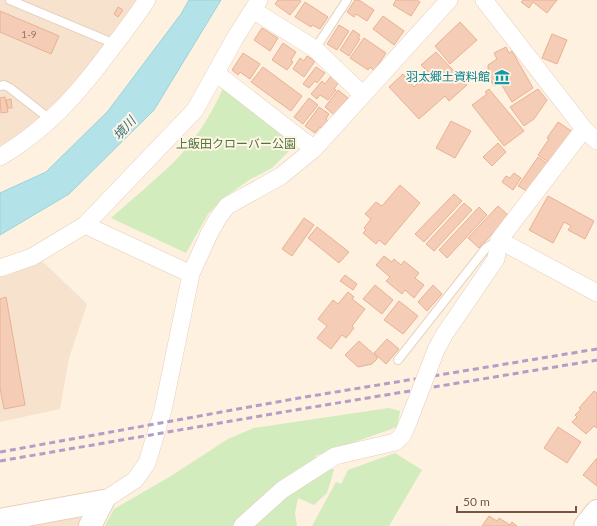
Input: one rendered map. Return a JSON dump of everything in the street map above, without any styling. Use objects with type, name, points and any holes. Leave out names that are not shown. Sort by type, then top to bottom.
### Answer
[{"type":"street","points":[[0,157],[36,133],[52,120],[84,86],[137,16],[147,0]]},
{"type":"street","points":[[0,520],[103,501],[135,480],[147,463],[163,410],[191,274],[209,234],[226,206],[281,176],[314,149],[449,0]]},
{"type":"street","points":[[484,0],[584,129],[597,140]]},
{"type":"street","points":[[0,268],[32,257],[86,225],[195,110],[256,5],[315,49],[363,95]]},
{"type":"street","points":[[216,73],[314,149]]},
{"type":"street","points":[[242,526],[282,490],[335,456],[395,442],[402,436],[436,350],[444,335],[496,259],[499,240],[584,129]]},
{"type":"street","points":[[86,225],[191,274]]},
{"type":"street","points":[[499,240],[597,293]]},
{"type":"street","points":[[90,526],[103,501]]},
{"type":"street","points":[[585,526],[597,511]]},
{"type":"lane","points":[[10,0],[115,44]]},
{"type":"lane","points":[[315,49],[347,0]]},
{"type":"lane","points":[[0,86],[4,85],[10,88],[52,120]]},
{"type":"lane","points":[[398,360],[486,248],[499,240]]},
{"type":"shaded area","points":[[0,0],[136,0],[100,54],[58,107],[0,149]]},
{"type":"shaded area","points":[[42,261],[87,304],[69,358],[60,409],[0,422],[0,277],[9,275]]},
{"type":"shaded area","points":[[74,515],[80,518],[83,526],[12,526]]},
{"type":"green space","name":"上飯田クローバー公園","points":[[224,86],[299,141],[272,168],[249,180],[221,200],[208,214],[186,253],[111,218],[173,163],[189,146],[214,107]]},
{"type":"green space","points":[[389,408],[400,411],[397,427],[315,456],[334,470],[327,493],[314,505],[298,498],[295,513],[297,526],[105,526],[114,509],[171,476],[228,439],[254,428]]},
{"type":"green space","points":[[395,453],[422,470],[389,526],[312,526],[336,482],[341,484],[348,470]]},
{"type":"water","name":"境川","points":[[189,0],[221,0],[154,110],[69,194],[0,235],[0,193],[46,172],[108,111],[181,14]]},
{"type":"building","points":[[278,0],[301,1],[290,15],[275,4]]},
{"type":"building","points":[[355,0],[359,0],[374,10],[367,21],[356,14],[354,17],[347,12]]},
{"type":"building","points":[[396,0],[417,0],[420,2],[411,16],[393,5]]},
{"type":"building","points":[[523,0],[557,0],[547,13],[533,2],[529,8],[521,2]]},
{"type":"building","points":[[305,2],[328,17],[320,29],[312,25],[311,27],[295,17]]},
{"type":"building","points":[[118,7],[123,10],[118,17],[114,14]]},
{"type":"building","points":[[0,11],[59,36],[51,54],[0,32]]},
{"type":"building","points":[[383,16],[404,31],[394,45],[373,29]]},
{"type":"building","points":[[460,22],[477,40],[450,64],[435,46]]},
{"type":"building","points":[[339,25],[349,31],[337,50],[327,44]]},
{"type":"building","points":[[262,28],[278,38],[270,51],[254,40]]},
{"type":"building","points":[[353,30],[360,35],[358,38],[360,39],[349,56],[340,50]]},
{"type":"building","points":[[552,34],[567,40],[557,64],[542,58]]},
{"type":"building","points":[[364,38],[386,53],[374,71],[370,67],[368,70],[350,58]]},
{"type":"building","points":[[283,43],[296,52],[291,60],[293,62],[287,70],[272,60]]},
{"type":"building","points":[[506,47],[509,53],[512,51],[533,88],[512,102],[500,82],[494,86],[488,76],[488,65],[497,59],[494,53]]},
{"type":"building","points":[[436,52],[467,85],[449,101],[445,96],[419,119],[389,87],[403,74],[414,87],[429,73],[421,65]]},
{"type":"building","points":[[243,53],[260,64],[250,79],[240,72],[238,75],[232,70]]},
{"type":"building","points":[[307,56],[315,61],[304,77],[293,69],[300,58],[304,61]]},
{"type":"building","points":[[263,67],[302,96],[291,111],[251,82]]},
{"type":"building","points":[[316,67],[325,73],[317,83],[315,81],[309,88],[303,84]]},
{"type":"building","points":[[331,76],[339,82],[334,89],[336,90],[328,100],[320,95],[317,99],[311,94],[322,81],[325,84]]},
{"type":"building","points":[[489,89],[524,131],[504,146],[472,105],[487,94],[485,92]]},
{"type":"building","points":[[538,89],[547,100],[534,119],[524,126],[510,107]]},
{"type":"building","points":[[338,90],[348,98],[334,115],[325,107]]},
{"type":"building","points":[[5,97],[8,112],[1,113],[0,98]]},
{"type":"building","points":[[309,98],[318,105],[303,124],[294,117]]},
{"type":"building","points":[[11,99],[12,108],[8,108],[6,100]]},
{"type":"building","points":[[319,107],[329,114],[326,119],[328,121],[315,133],[305,126]]},
{"type":"building","points":[[451,121],[471,131],[455,158],[436,148]]},
{"type":"building","points":[[558,122],[573,132],[551,164],[538,155]]},
{"type":"building","points":[[498,143],[506,152],[492,166],[483,157]]},
{"type":"building","points":[[538,157],[549,165],[530,193],[518,186]]},
{"type":"building","points":[[514,173],[521,178],[513,190],[502,182],[506,176],[510,178]]},
{"type":"building","points":[[400,185],[420,203],[385,245],[379,240],[376,244],[363,233],[366,230],[364,228],[371,219],[365,214],[376,202],[382,206]]},
{"type":"building","points":[[454,194],[462,201],[424,242],[415,234]]},
{"type":"building","points":[[548,196],[594,221],[585,239],[568,230],[571,226],[564,222],[553,243],[529,230]]},
{"type":"building","points":[[464,203],[472,210],[434,251],[426,244]]},
{"type":"building","points":[[498,206],[509,216],[479,248],[468,238]]},
{"type":"building","points":[[479,207],[487,215],[447,258],[439,250]]},
{"type":"building","points":[[304,218],[314,225],[292,256],[282,249]]},
{"type":"building","points":[[317,227],[349,252],[339,263],[308,238]]},
{"type":"building","points":[[384,256],[392,262],[394,259],[401,265],[404,261],[419,273],[415,278],[424,285],[414,298],[405,290],[402,294],[386,281],[390,277],[376,265]]},
{"type":"building","points":[[345,275],[357,284],[353,290],[340,281]]},
{"type":"building","points":[[375,285],[393,300],[382,314],[363,299]]},
{"type":"building","points":[[433,285],[442,294],[427,311],[418,302]]},
{"type":"building","points":[[348,292],[354,297],[352,299],[365,309],[352,326],[354,328],[346,338],[342,335],[331,349],[317,338],[327,326],[318,319],[333,300],[338,304]]},
{"type":"building","points":[[6,297],[25,405],[4,409],[0,388],[0,299]]},
{"type":"building","points":[[399,301],[418,316],[403,334],[384,320]]},
{"type":"building","points":[[387,339],[399,349],[386,364],[374,353]]},
{"type":"building","points":[[359,341],[378,358],[372,364],[358,367],[345,355]]},
{"type":"building","points":[[594,391],[597,393],[597,428],[594,426],[586,434],[572,422],[577,417],[575,415],[581,409],[579,408]]},
{"type":"building","points":[[558,427],[581,442],[567,463],[544,448]]},
{"type":"building","points":[[597,458],[597,486],[583,475]]},
{"type":"building","points":[[489,516],[497,521],[499,518],[510,525],[512,522],[517,526],[482,526]]},
{"type":"railway","points":[[0,452],[299,398],[597,349]]},
{"type":"railway","points":[[0,461],[597,360]]},
{"type":"place","name":"羽太郷土資料館","points":[[502,77]]}]
